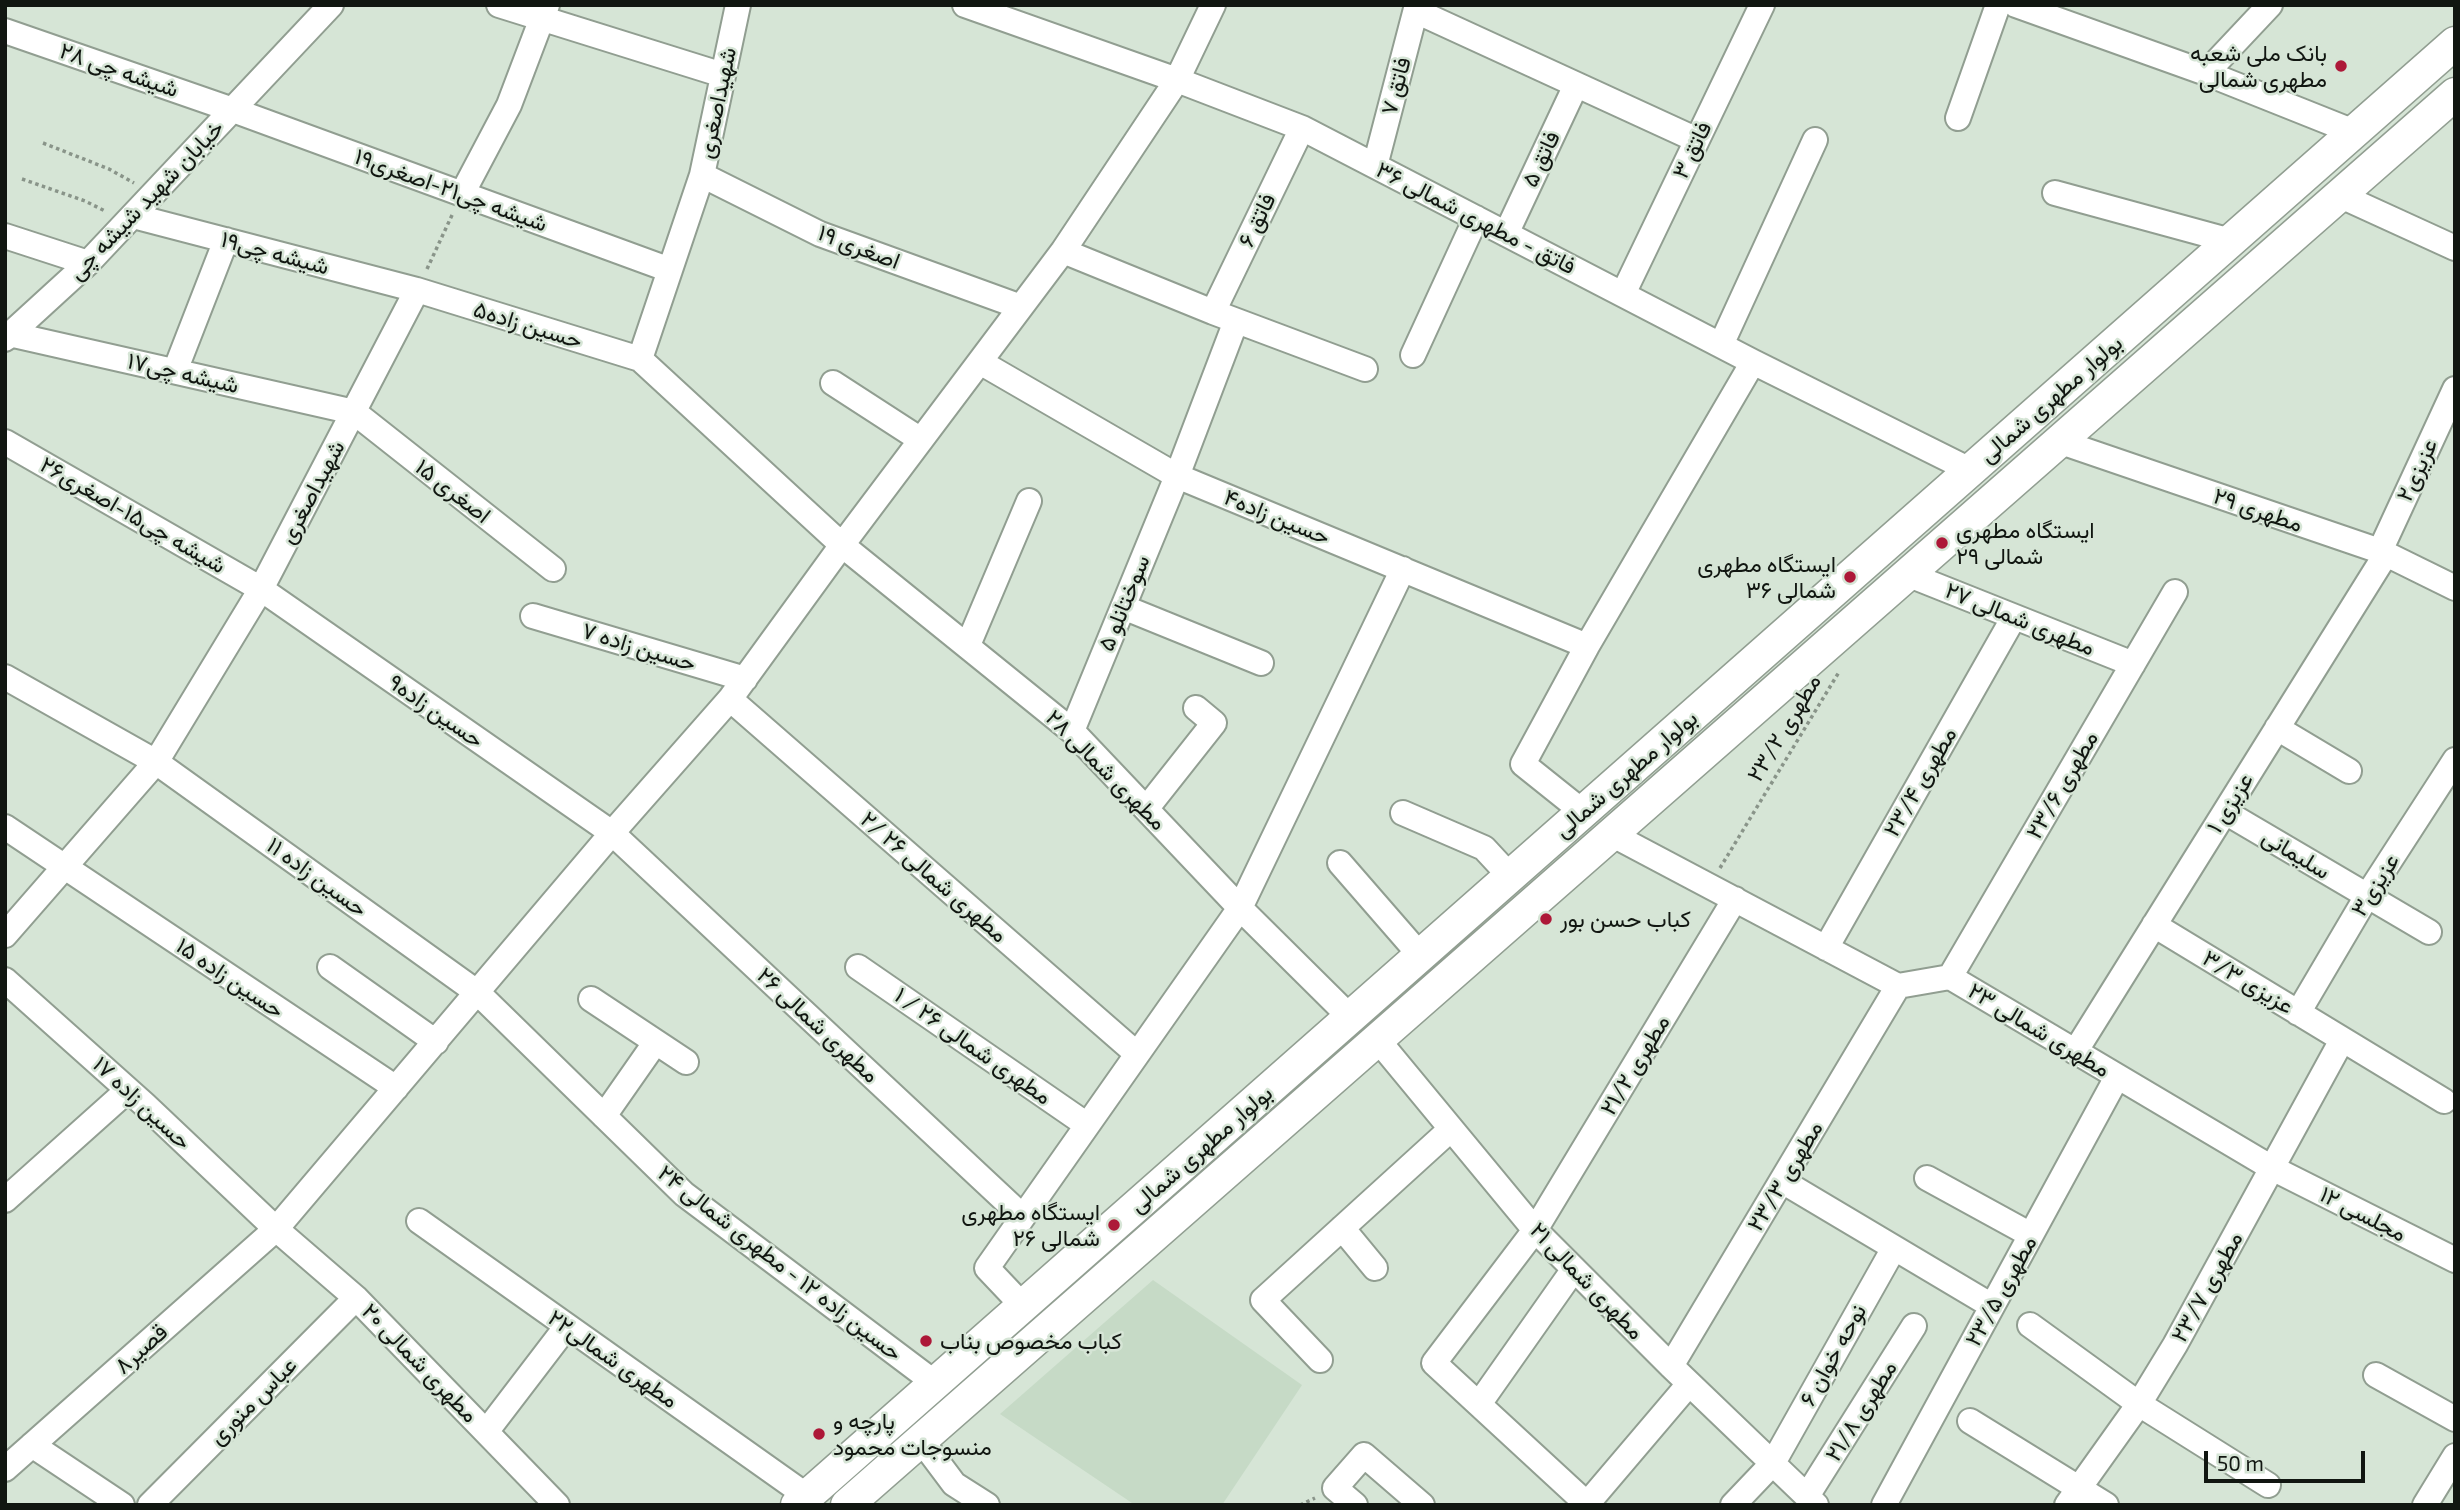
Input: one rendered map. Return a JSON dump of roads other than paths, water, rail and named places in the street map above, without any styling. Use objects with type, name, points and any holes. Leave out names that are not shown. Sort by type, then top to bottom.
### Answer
[{"type":"main road","name":"بولوار مطهری شمالی","points":[[802,1501],[2455,43]]},
{"type":"main road","name":"بولوار مطهری شمالی","points":[[847,1505],[2455,93]]},
{"type":"main road","points":[[2279,198],[2306,224]]},
{"type":"main road","points":[[1773,644],[1798,670]]},
{"type":"street","name":"خیابان شهید شیشه چی","points":[[282,55],[320,5]]},
{"type":"street","name":"خیابان شهید شیشه چی","points":[[7,335],[88,263],[331,5]]},
{"type":"street","points":[[499,5],[545,12],[723,75]]},
{"type":"street","name":"شهیداصغری","points":[[640,359],[702,175],[738,5]]},
{"type":"street","name":"فاتق - مطهری شمالی ۳۶","points":[[965,5],[1177,79],[1302,128],[1753,362],[1970,470]]},
{"type":"street","name":"قصیر۸","points":[[5,1469],[276,1229],[612,833],[730,699],[1063,251],[1177,79],[1213,5]]},
{"type":"street","name":"فاتق ۳","points":[[1623,294],[1762,5]]},
{"type":"street","points":[[1958,118],[1998,5]]},
{"type":"street","points":[[2016,5],[2206,73],[2354,132]]},
{"type":"street","points":[[2206,73],[2270,5]]},
{"type":"street","points":[[1417,8],[1697,140]]},
{"type":"street","name":"فاتق ۷","points":[[1376,166],[1417,8]]},
{"type":"street","points":[[462,194],[509,105],[545,12]]},
{"type":"street","name":"شیشه چی ۲۸","points":[[5,31],[233,110]]},
{"type":"street","name":"فاتق ۵","points":[[1506,234],[1576,85]]},
{"type":"street","name":"شیشه چی۲۱-اصغری۱۹","points":[[233,110],[670,270]]},
{"type":"street","name":"فاتق ۶","points":[[1177,476],[1224,316],[1302,128]]},
{"type":"street","points":[[1721,345],[1815,140]]},
{"type":"street","name":"اصغری ۱۹","points":[[702,175],[820,234],[1021,307]]},
{"type":"street","points":[[2054,193],[2231,241]]},
{"type":"street","points":[[2339,195],[2455,248]]},
{"type":"street","points":[[1413,355],[1476,218]]},
{"type":"street","name":"شیشه چی۱۹","points":[[130,219],[226,240],[417,290]]},
{"type":"street","points":[[5,236],[88,263]]},
{"type":"street","points":[[175,372],[226,240]]},
{"type":"street","points":[[1063,251],[1364,369]]},
{"type":"street","name":"شهیداصغری","points":[[5,935],[156,762],[261,589],[417,290]]},
{"type":"street","name":"حسین زاده۵","points":[[417,290],[640,359]]},
{"type":"street","name":"شیشه چی۱۷","points":[[7,335],[354,412]]},
{"type":"street","name":"مطهری شمالی ۲۸","points":[[640,359],[842,545],[1072,731],[1240,908],[1350,1017]]},
{"type":"street","name":"حسین زاده۴","points":[[980,362],[1177,476],[1587,646]]},
{"type":"street","points":[[1583,811],[1523,764],[1587,646],[1753,362]]},
{"type":"street","points":[[833,383],[921,440]]},
{"type":"street","name":"عزیزی۲","points":[[2383,553],[2455,389]]},
{"type":"street","name":"اصغری ۱۵","points":[[354,412],[553,569]]},
{"type":"street","name":"مطهری ۲۹","points":[[2058,441],[2383,553],[2455,588]]},
{"type":"street","name":"شیشه چی۱۵-اصغری۲۶","points":[[5,442],[261,589]]},
{"type":"street","name":"سوختانلو ۵","points":[[1072,731],[1177,476]]},
{"type":"street","points":[[968,645],[1029,501]]},
{"type":"street","name":"عزیزی ۱","points":[[2075,1052],[2383,553]]},
{"type":"street","points":[[1023,1306],[987,1268],[1240,908],[1404,569]]},
{"type":"street","name":"مطهری شمالی ۲۷","points":[[1907,574],[2133,664]]},
{"type":"street","name":"حسین زاده۹","points":[[261,589],[612,833]]},
{"type":"street","name":"مطهری ۲۳/۶","points":[[1950,977],[2175,592]]},
{"type":"street","points":[[1123,607],[1261,663]]},
{"type":"street","name":"حسین زاده ۷","points":[[533,616],[745,679]]},
{"type":"street","name":"مطهری ۲۳/۴","points":[[1826,947],[2014,617]]},
{"type":"street","name":"حسین زاده ۱۱","points":[[5,677],[156,762],[478,993]]},
{"type":"street","name":"مطهری شمالی ۲۶ /۲","points":[[730,699],[1137,1054]]},
{"type":"street","points":[[1146,809],[1214,723],[1196,708]]},
{"type":"street","points":[[2277,728],[2349,771]]},
{"type":"street","name":"عزیزی۳","points":[[2298,1013],[2367,896],[2455,760]]},
{"type":"street","name":"سلیمانی","points":[[2225,812],[2429,932]]},
{"type":"street","points":[[1404,813],[1484,848],[1510,876]]},
{"type":"street","name":"حسین زاده ۱۵","points":[[5,827],[396,1088]]},
{"type":"street","name":"مطهری شمالی ۲۶","points":[[612,833],[1023,1217]]},
{"type":"street","points":[[1611,834],[1898,986]]},
{"type":"street","points":[[1340,863],[1420,955]]},
{"type":"street","name":"مطهری ۲۱/۲","points":[[1479,1404],[1434,1363],[1535,1230],[1735,900]]},
{"type":"street","name":"عزیزی ۳/۳","points":[[2154,925],[2444,1101]]},
{"type":"street","points":[[330,967],[436,1042]]},
{"type":"street","name":"مطهری شمالی ۲۶ / ۱","points":[[858,967],[1087,1125]]},
{"type":"street","name":"مطهری شمالی ۲۳","points":[[1898,986],[1950,977],[2272,1168]]},
{"type":"street","name":"حسین زاده ۱۷","points":[[5,980],[128,1090],[276,1229]]},
{"type":"street","name":"مطهری ۲۳/۳","points":[[1671,1366],[1898,986]]},
{"type":"street","name":"حسین زاده ۱۲ - مطهری شمالی ۲۴","points":[[478,993],[684,1194],[935,1383]]},
{"type":"street","points":[[592,999],[686,1062]]},
{"type":"street","name":"مطهری شمالی ۲۱","points":[[1377,1039],[1535,1230],[1689,1384],[1812,1500]]},
{"type":"street","name":"مطهری ۲۳/۷","points":[[2073,1496],[2139,1404],[2175,1345],[2342,1040]]},
{"type":"street","points":[[604,1116],[655,1043]]},
{"type":"street","name":"مطهری ۲۳/۵","points":[[1884,1505],[2117,1077]]},
{"type":"street","points":[[5,1200],[128,1090]]},
{"type":"street","points":[[1320,1360],[1263,1300],[1451,1129]]},
{"type":"street","name":"مجلسی ۱۲","points":[[2272,1168],[2455,1260]]},
{"type":"street","points":[[1927,1178],[2031,1235]]},
{"type":"street","points":[[1782,1181],[1992,1306]]},
{"type":"street","name":"مطهری شمالی۲۲","points":[[419,1221],[567,1326],[802,1501]]},
{"type":"street","points":[[1342,1228],[1375,1268]]},
{"type":"street","name":"مطهری شمالی ۲۰","points":[[276,1229],[356,1298],[557,1505]]},
{"type":"street","name":"نوحه خوان ۶","points":[[1733,1505],[1773,1463],[1894,1248]]},
{"type":"street","points":[[1574,1269],[1479,1404],[1588,1504],[1689,1384]]},
{"type":"street","name":"عباس منوری","points":[[150,1505],[356,1298]]},
{"type":"street","points":[[2030,1325],[2139,1404],[2268,1485]]},
{"type":"street","points":[[486,1432],[567,1326]]},
{"type":"street","name":"مطهری ۲۱/۸","points":[[1812,1500],[1914,1326]]},
{"type":"street","points":[[2376,1376],[2455,1419]]},
{"type":"street","points":[[1970,1421],[2073,1496],[2106,1505]]},
{"type":"street","points":[[921,1440],[948,1494],[987,1505]]},
{"type":"street","points":[[32,1445],[122,1505]]},
{"type":"street","points":[[1355,1505],[1335,1488],[1364,1455],[1422,1505]]},
{"type":"street","points":[[2435,1501],[2455,1456]]},
{"type":"place","name":"بانک ملی شعبه مطهری شمالی","points":[[2341,66]]},
{"type":"place","name":"ایستگاه مطهری شمالی ۲۹","points":[[1942,543]]},
{"type":"place","name":"ایستگاه مطهری شمالی ۳۶","points":[[1850,577]]},
{"type":"place","name":"كباب حسن بور","points":[[1546,919]]},
{"type":"place","name":"ایستگاه مطهری شمالی ۲۶","points":[[1114,1225]]},
{"type":"place","name":"كباب مخصوص بناب","points":[[926,1341]]},
{"type":"place","name":"پارچه و منسوجات محمود","points":[[819,1434]]}]
